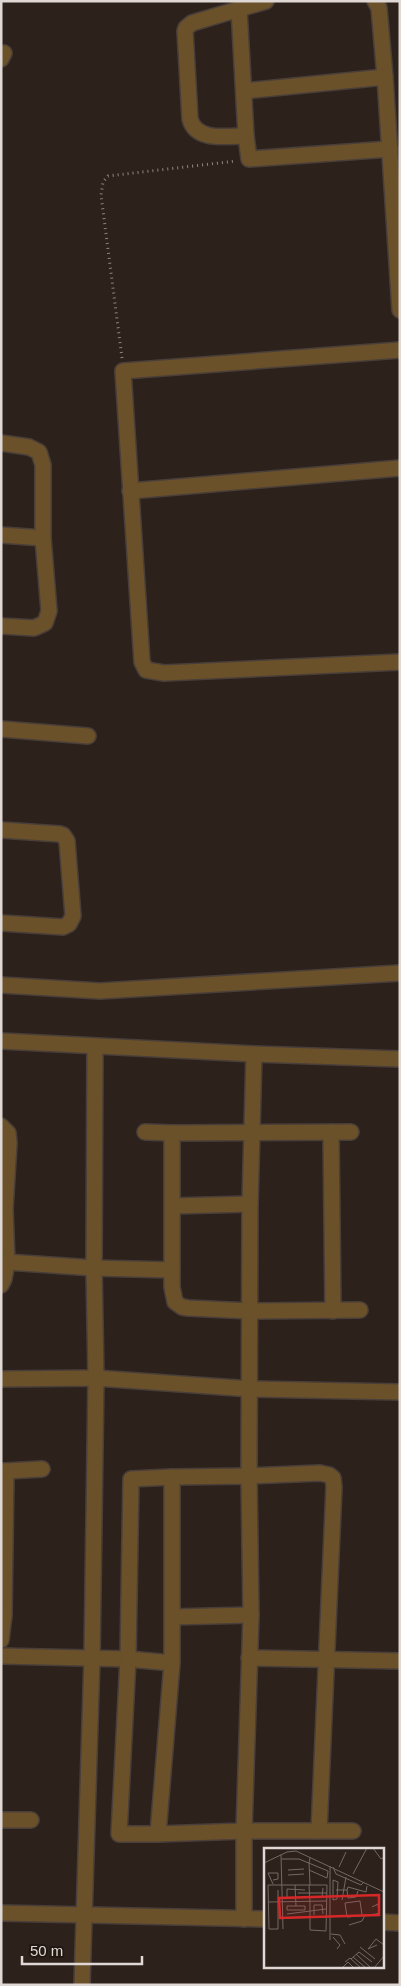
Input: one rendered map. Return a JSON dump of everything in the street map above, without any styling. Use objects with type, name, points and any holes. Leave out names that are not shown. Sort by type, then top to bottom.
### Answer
[{"type":"street","points":[[246,136],[204,135],[193,128],[190,119],[186,28],[192,23],[266,1]]},
{"type":"street","points":[[375,1],[379,8],[386,77],[400,310]]},
{"type":"street","points":[[239,9],[249,159],[390,149]]},
{"type":"street","points":[[244,91],[386,77]]},
{"type":"street","points":[[400,350],[123,371],[142,662],[146,670],[164,673],[400,662]]},
{"type":"street","points":[[1,443],[29,447],[39,452],[43,465],[48,611],[45,623],[34,628],[1,626]]},
{"type":"street","points":[[130,491],[400,468]]},
{"type":"street","points":[[1,535],[44,538]]},
{"type":"street","points":[[1,729],[88,736]]},
{"type":"street","points":[[1,830],[60,834],[65,836],[67,841],[72,916],[69,924],[63,927],[1,923]]},
{"type":"street","points":[[1,985],[100,991],[400,973]]},
{"type":"street","points":[[1,1041],[254,1054],[400,1059]]},
{"type":"street","points":[[82,1985],[92,1658],[96,1378],[94,1268],[95,1046]]},
{"type":"street","points":[[244,1919],[244,1832],[251,1615],[249,1476],[251,1389],[250,1204],[254,1054]]},
{"type":"street","points":[[1,1126],[8,1133],[9,1143],[3,1209],[6,1262],[4,1279],[1,1285]]},
{"type":"street","points":[[145,1132],[351,1132]]},
{"type":"street","points":[[331,1132],[333,1311]]},
{"type":"street","points":[[172,1133],[172,1270],[175,1302],[182,1307],[250,1311],[360,1310]]},
{"type":"street","points":[[172,1206],[250,1204]]},
{"type":"street","points":[[6,1262],[94,1268],[172,1270]]},
{"type":"street","points":[[1,1379],[96,1378],[251,1389],[400,1392]]},
{"type":"street","points":[[1,1640],[3,1614],[4,1471],[42,1469]]},
{"type":"street","points":[[319,1831],[333,1478],[320,1473],[125,1479],[128,1659],[119,1834],[353,1831]]},
{"type":"street","points":[[158,1834],[172,1663],[172,1477]]},
{"type":"street","points":[[173,1617],[251,1615]]},
{"type":"street","points":[[1,1656],[128,1659],[172,1663]]},
{"type":"street","points":[[249,1658],[400,1661]]},
{"type":"street","points":[[1,1820],[31,1820]]},
{"type":"street","points":[[1,1912],[264,1919]]},
{"type":"street","points":[[384,1922],[400,1923]]},
{"type":"path","points":[[123,371],[101,194],[105,179],[108,176],[249,159]]}]
